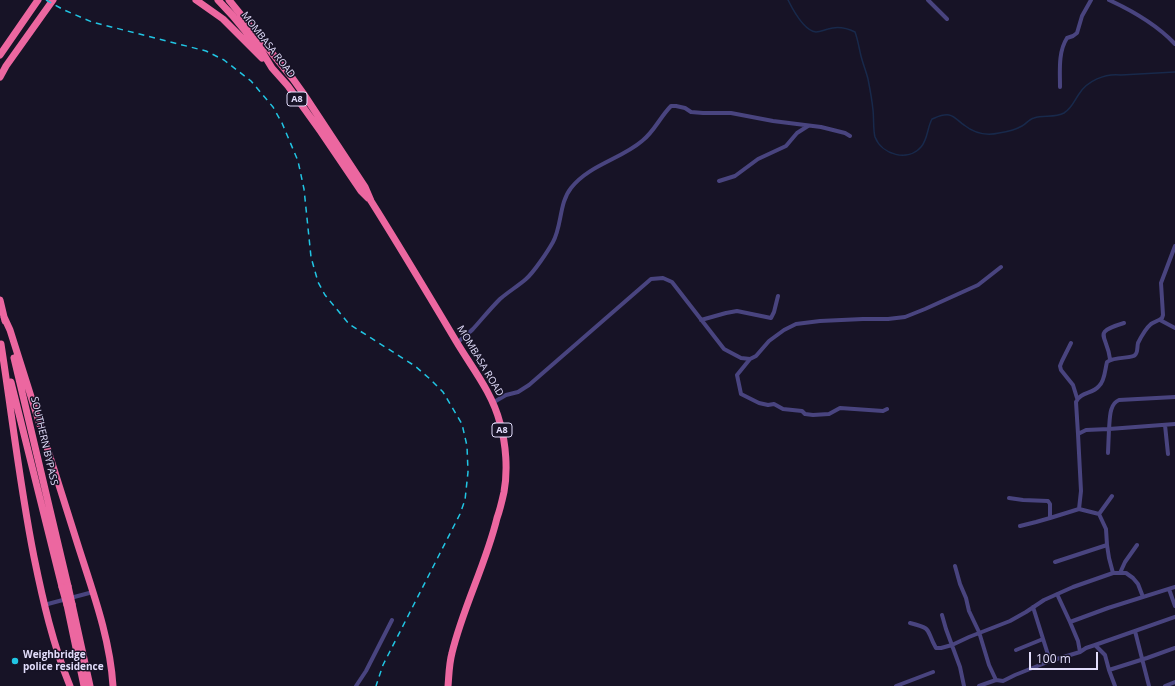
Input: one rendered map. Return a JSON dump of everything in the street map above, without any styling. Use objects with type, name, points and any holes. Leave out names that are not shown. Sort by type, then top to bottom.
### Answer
[{"type":"highway","points":[[0,55],[38,0]]},
{"type":"highway","points":[[0,77],[6,66],[53,0]]},
{"type":"highway","points":[[196,0],[222,19],[272,68]]},
{"type":"highway","name":"MOMBASA ROAD","points":[[218,0],[232,15],[260,50],[272,68],[288,86],[361,191],[371,201]]},
{"type":"highway","name":"MOMBASA ROAD","points":[[229,0],[296,83],[365,187],[371,201],[494,402],[501,423],[505,454],[504,492],[494,529],[456,634],[451,654],[448,686]]},
{"type":"highway","name":"SOUTHERN BYPASS","points":[[0,300],[65,587]]},
{"type":"highway","points":[[4,317],[10,330],[93,592],[106,640],[112,671],[113,686]]},
{"type":"highway","points":[[1,341],[26,518],[44,605],[62,667],[70,686]]},
{"type":"highway","name":"SOUTHERN BYPASS","points":[[1,341],[65,587]]},
{"type":"highway","points":[[65,587],[90,686]]},
{"type":"highway","points":[[70,604],[84,686]]},
{"type":"street","points":[[928,0],[947,19]]},
{"type":"street","points":[[1060,87],[1060,62],[1064,43],[1067,38],[1077,33],[1082,16],[1091,0]]},
{"type":"street","points":[[1109,0],[1146,20],[1175,44]]},
{"type":"street","points":[[457,343],[502,298],[525,280],[532,272],[553,243],[567,194],[571,188],[580,179],[592,171],[643,141],[671,106],[685,108],[692,112],[703,114],[731,113],[773,121],[821,127],[845,133],[850,136]]},
{"type":"street","points":[[719,181],[735,176],[758,159],[786,146],[797,133],[808,126]]},
{"type":"street","points":[[1079,509],[1081,490],[1076,402],[1081,395],[1099,387],[1102,383],[1107,362],[1120,357],[1133,357],[1145,331],[1151,323],[1160,320],[1163,315],[1161,283],[1175,246]]},
{"type":"street","points":[[886,409],[840,408],[829,414],[814,415],[805,414],[802,411],[783,409],[774,404],[768,405],[759,403],[741,394],[737,375],[750,359],[756,356],[770,341],[784,330],[796,324],[820,321],[905,317],[926,310],[978,285],[1001,267]]},
{"type":"street","points":[[494,402],[506,395],[518,392],[528,385],[651,279],[663,278],[672,282],[724,349],[740,358],[750,359]]},
{"type":"street","points":[[701,320],[715,315],[737,311],[771,318],[778,296]]},
{"type":"street","points":[[1160,320],[1175,328]]},
{"type":"street","points":[[1110,360],[1108,345],[1103,334],[1105,330],[1110,327],[1124,323]]},
{"type":"street","points":[[1071,343],[1062,361],[1061,370],[1073,385],[1078,398]]},
{"type":"street","points":[[1108,453],[1109,429],[1112,406],[1114,402],[1119,400],[1175,397]]},
{"type":"street","points":[[1078,434],[1086,430],[1175,424]]},
{"type":"street","points":[[1165,425],[1168,454]]},
{"type":"street","points":[[1099,514],[1112,496]]},
{"type":"street","points":[[1009,498],[1048,501],[1050,504],[1050,518]]},
{"type":"street","points":[[1020,526],[1079,509],[1099,514]]},
{"type":"street","points":[[1099,514],[1106,529],[1108,552],[1113,573]]},
{"type":"street","points":[[1055,562],[1107,545]]},
{"type":"street","points":[[1120,573],[1125,562],[1137,545]]},
{"type":"street","points":[[954,566],[966,598],[969,611],[979,632],[989,665],[996,680]]},
{"type":"street","points":[[910,623],[924,626],[930,632],[932,642],[936,648],[941,648],[952,645],[979,632],[1018,617],[1033,607],[1073,586],[1113,573],[1126,574],[1133,578],[1138,584],[1143,597]]},
{"type":"street","points":[[1070,622],[1175,587]]},
{"type":"street","points":[[1169,588],[1175,606]]},
{"type":"street","points":[[44,605],[93,592]]},
{"type":"street","points":[[1057,594],[1078,641],[1080,652]]},
{"type":"street","points":[[1033,607],[1050,661]]},
{"type":"street","points":[[942,615],[960,667],[964,686]]},
{"type":"street","points":[[979,686],[996,680],[1003,681],[1050,661],[1080,652],[1086,648],[1175,617]]},
{"type":"street","points":[[356,686],[366,671],[392,620]]},
{"type":"street","points":[[1135,631],[1149,686]]},
{"type":"street","points":[[1016,650],[1043,639]]},
{"type":"street","points":[[1095,645],[1105,655],[1108,670],[1115,686]]},
{"type":"street","points":[[1108,670],[1175,648]]},
{"type":"street","points":[[896,686],[933,672]]},
{"type":"street","points":[[1003,681],[1005,686]]},
{"type":"street","points":[[1164,686],[1175,682]]},
{"type":"waterway","points":[[788,0],[799,19],[812,31],[818,32],[831,28],[838,28],[855,32],[868,79],[873,110],[875,137],[883,148],[896,154],[903,155],[916,152],[925,141],[932,119],[940,116],[951,116],[968,128],[980,133],[994,134],[1005,132],[1013,130],[1029,120],[1038,117],[1061,115],[1071,107],[1082,89],[1097,79],[1109,75],[1175,72]]},
{"type":"railway","points":[[46,0],[64,10],[92,22],[206,51],[224,60],[251,81],[273,107],[282,123],[298,161],[304,189],[311,257],[318,282],[325,295],[349,324],[415,366],[430,379],[443,392],[462,424],[467,446],[468,472],[465,500],[460,514],[383,665],[376,686]]},
{"type":"place","name":"Weighbridge police residence","points":[[15,661]]}]
